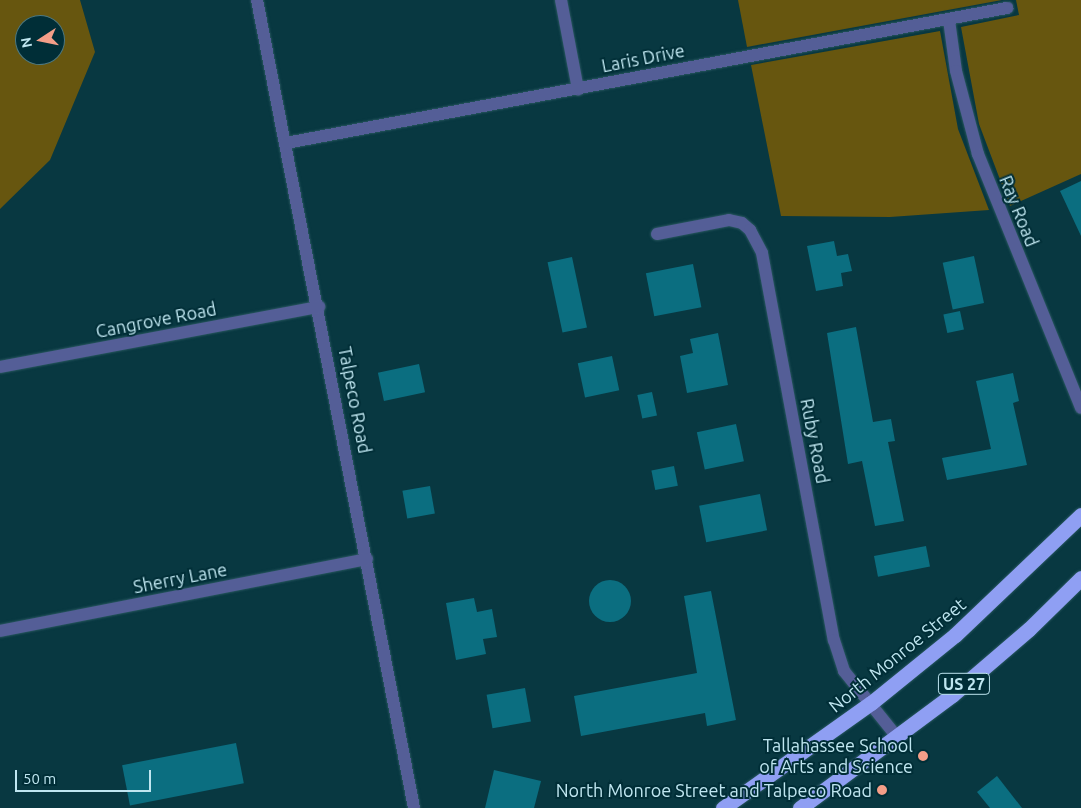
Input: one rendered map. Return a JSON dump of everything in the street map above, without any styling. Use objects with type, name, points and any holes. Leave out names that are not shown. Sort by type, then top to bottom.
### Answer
[{"type":"highway","name":"North Monroe Street","points":[[722,808],[871,703],[966,626],[1081,516]]},
{"type":"highway","name":"US 27","points":[[800,808],[897,737],[1029,629],[1081,578]]},
{"type":"street","name":"Talpeco Road","points":[[257,0],[319,307],[414,808]]},
{"type":"street","points":[[561,0],[578,89]]},
{"type":"street","name":"Laris Drive","points":[[286,143],[1007,8]]},
{"type":"street","name":"Ray Road","points":[[949,20],[956,71],[978,154],[1081,408]]},
{"type":"street","name":"Ruby Road","points":[[657,234],[729,220],[742,223],[750,230],[762,253],[834,640],[844,671],[897,737]]},
{"type":"street","name":"Cangrove Road","points":[[0,367],[319,307]]},
{"type":"street","name":"Sherry Lane","points":[[0,631],[367,558]]},
{"type":"shaded area","points":[[0,0],[80,0],[95,52],[50,160],[0,209]]},
{"type":"shaded area","points":[[738,0],[1002,0],[747,47]]},
{"type":"shaded area","points":[[1016,0],[1081,0],[1081,174],[1010,206],[979,124],[961,27],[1019,15]]},
{"type":"shaded area","points":[[940,31],[958,129],[989,210],[890,217],[781,216],[751,65]]},
{"type":"building","points":[[1081,181],[1081,236],[1060,191]]},
{"type":"building","points":[[834,241],[837,256],[848,254],[852,271],[841,273],[843,286],[816,291],[807,246]]},
{"type":"building","points":[[974,256],[984,303],[953,310],[943,263]]},
{"type":"building","points":[[572,257],[587,327],[563,333],[548,262]]},
{"type":"building","points":[[693,264],[701,307],[654,316],[646,273]]},
{"type":"building","points":[[960,311],[964,330],[947,333],[943,315]]},
{"type":"building","points":[[856,327],[873,422],[891,419],[895,441],[888,442],[904,521],[875,526],[862,461],[848,464],[827,333]]},
{"type":"building","points":[[718,333],[728,385],[687,393],[680,356],[693,353],[690,339]]},
{"type":"building","points":[[612,356],[619,390],[585,398],[578,363]]},
{"type":"building","points":[[419,364],[425,392],[384,401],[378,373]]},
{"type":"building","points":[[1013,373],[1019,401],[1013,403],[1027,465],[947,480],[942,458],[991,449],[976,381]]},
{"type":"building","points":[[652,392],[657,415],[642,419],[637,395]]},
{"type":"building","points":[[736,424],[744,461],[705,469],[697,432]]},
{"type":"building","points":[[674,466],[678,486],[655,490],[651,470]]},
{"type":"building","points":[[430,486],[435,514],[407,518],[402,491]]},
{"type":"building","points":[[760,494],[767,530],[706,542],[699,506]]},
{"type":"building","points":[[926,546],[930,567],[878,577],[874,556]]},
{"type":"building","points":[[610,580],[625,586],[631,601],[625,616],[610,622],[595,616],[589,601],[595,586]]},
{"type":"building","points":[[711,591],[736,720],[707,726],[705,713],[581,736],[574,696],[697,673],[684,596]]},
{"type":"building","points":[[474,598],[477,612],[492,609],[497,637],[483,639],[486,654],[456,660],[446,603]]},
{"type":"building","points":[[525,688],[531,721],[492,728],[487,695]]},
{"type":"building","points":[[236,743],[244,783],[130,805],[122,765]]},
{"type":"building","points":[[494,770],[541,781],[534,808],[485,808]]},
{"type":"building","points":[[997,776],[1022,808],[990,808],[977,792]]},
{"type":"place","name":"Tallahassee School of Arts and Science","points":[[923,756]]},
{"type":"place","name":"North Monroe Street and Talpeco Road","points":[[882,790]]}]
